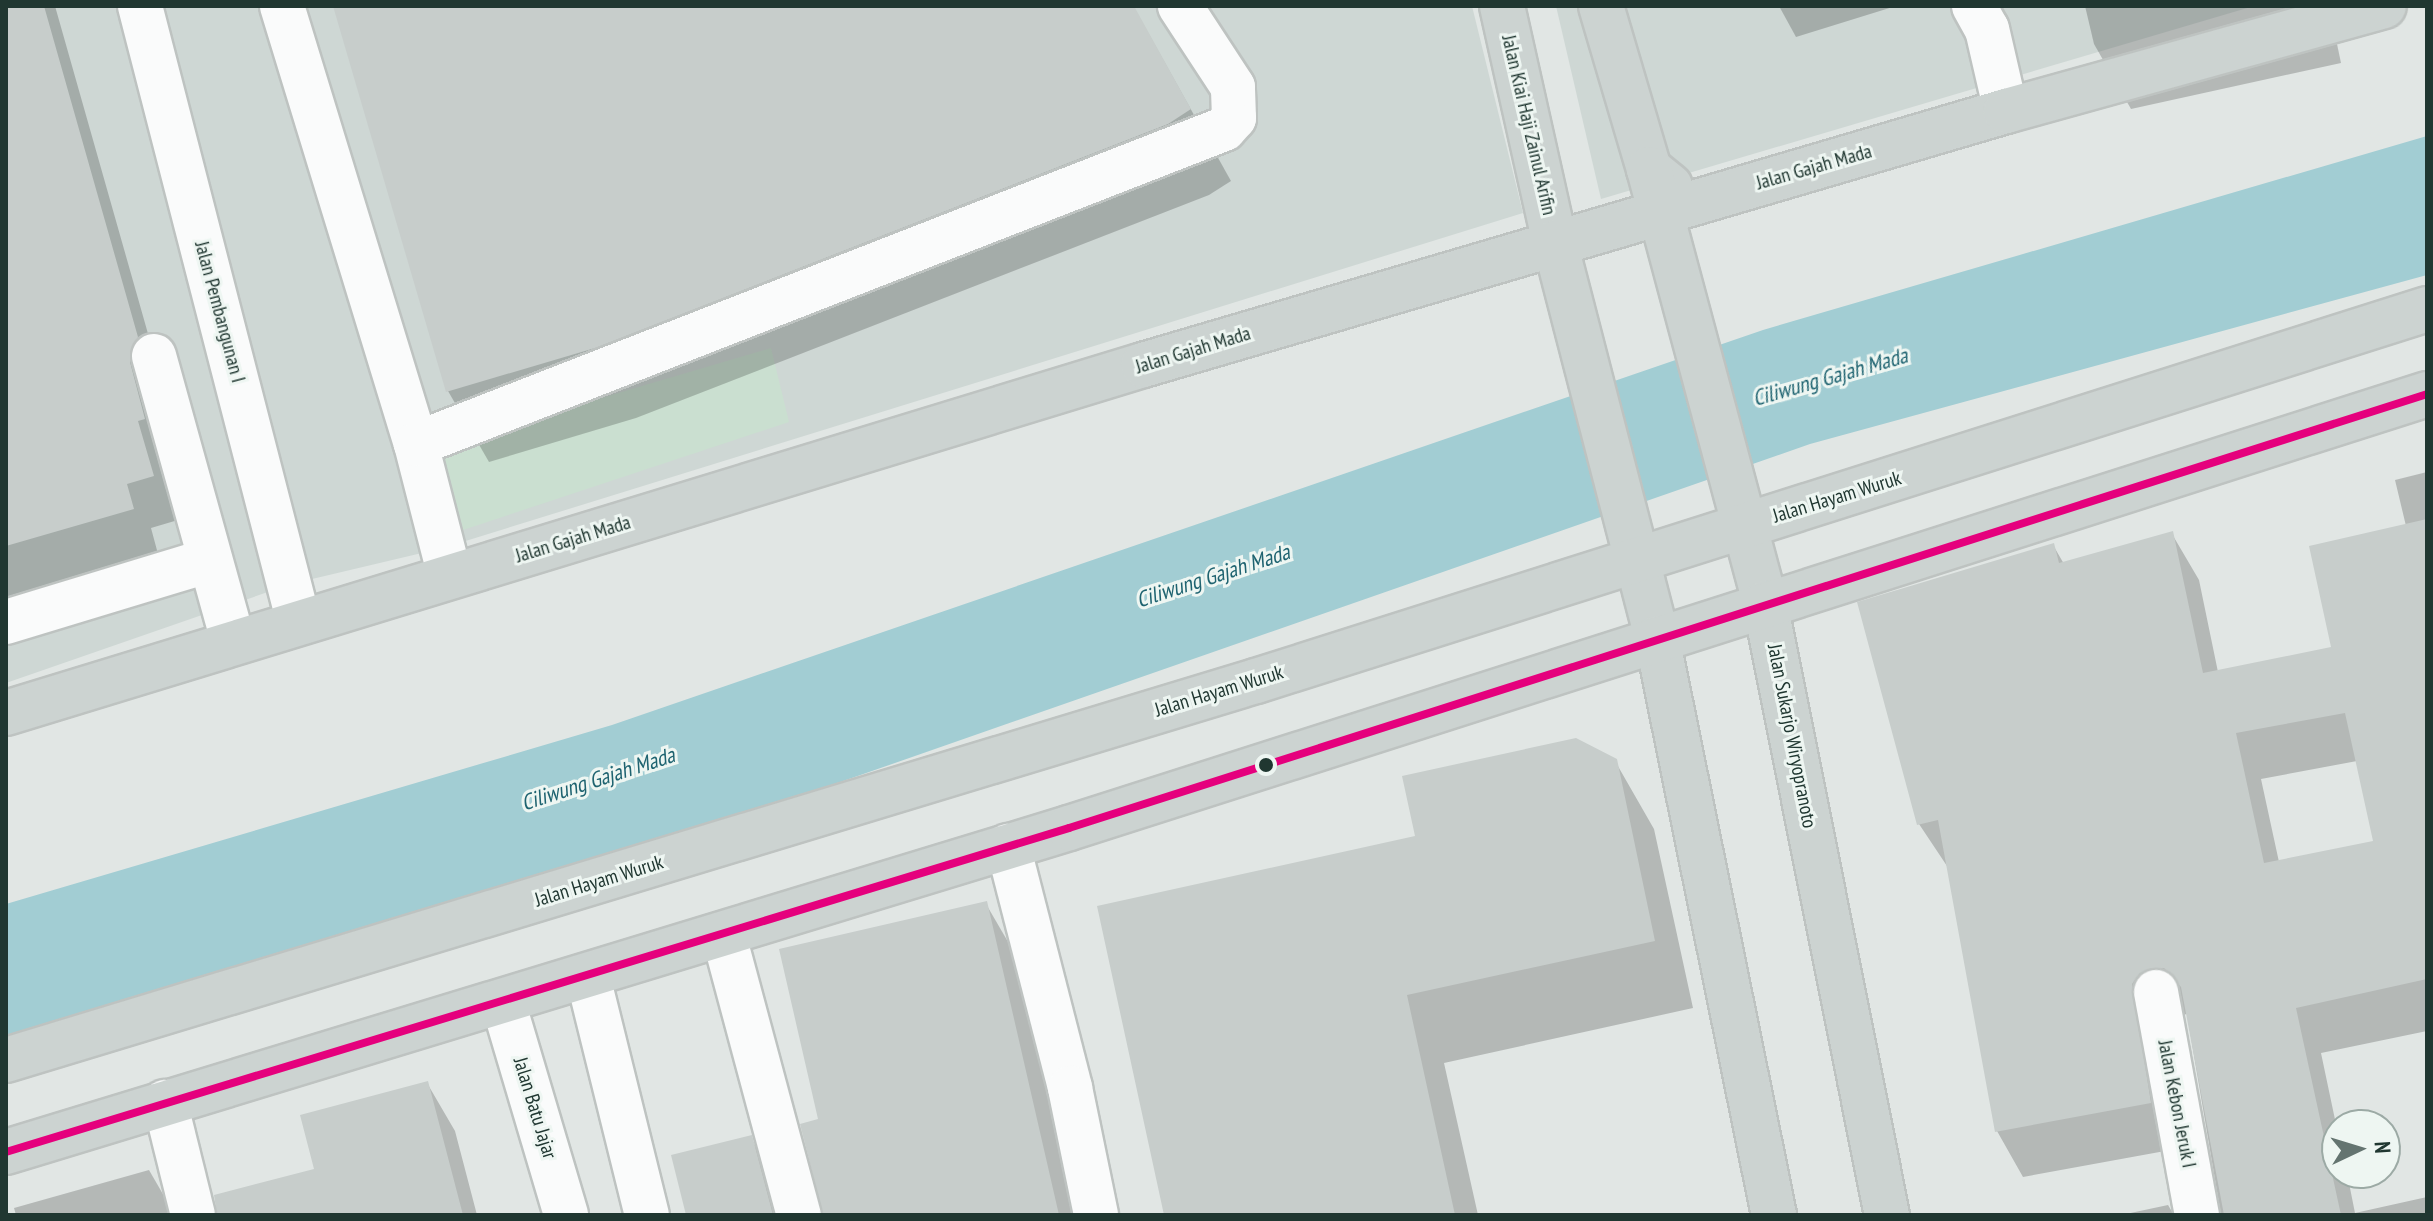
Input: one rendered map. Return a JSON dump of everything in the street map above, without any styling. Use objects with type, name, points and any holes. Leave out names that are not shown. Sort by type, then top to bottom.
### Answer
[{"type":"main road","name":"Jalan Kiai Haji Zainul Arifin","points":[[1502,6],[1555,243]]},
{"type":"main road","points":[[1601,6],[1649,169],[1665,184],[1686,192],[1732,191]]},
{"type":"main road","name":"Jalan Gajah Mada","points":[[6,713],[298,619],[1555,243],[2006,111],[2384,6]]},
{"type":"main road","name":"Jalan Sukarjo Wiryopranoto","points":[[1649,169],[1765,603],[1887,1215]]},
{"type":"main road","points":[[1555,243],[1657,638],[1774,1215]]},
{"type":"main road","name":"Jalan Hayam Wuruk","points":[[6,1060],[1256,681],[1632,540],[1740,506],[2427,309]]},
{"type":"main road","points":[[6,1152],[724,936],[2427,394]]},
{"type":"street","name":"Jalan Pembangunan I","points":[[140,6],[298,619]]},
{"type":"street","points":[[282,6],[416,444],[450,576]]},
{"type":"street","points":[[416,444],[1224,129],[1234,118],[1233,87],[1180,6]]},
{"type":"street","points":[[1974,6],[1987,29],[2006,111]]},
{"type":"street","points":[[154,356],[233,641]]},
{"type":"street","points":[[6,622],[210,560]]},
{"type":"street","points":[[1008,846],[1070,1088],[1096,1215]]},
{"type":"street","points":[[724,936],[799,1215]]},
{"type":"street","points":[[588,977],[647,1215]]},
{"type":"street","name":"Jalan Kebon Jeruk I","points":[[2156,992],[2197,1215]]},
{"type":"street","name":"Jalan Batu Jajar","points":[[503,1002],[566,1215]]},
{"type":"street","points":[[165,1102],[193,1215]]},
{"type":"shaded area","points":[[6,6],[1472,6],[1523,213],[443,548],[291,584],[6,683]]},
{"type":"shaded area","points":[[1556,6],[2254,6],[1601,199]]},
{"type":"green space","points":[[771,348],[789,422],[457,532],[432,448]]},
{"type":"water","name":"Ciliwung Gajah Mada","points":[[2427,136],[2427,275],[1810,444],[654,847],[6,1039],[6,904],[612,725],[1763,330]]},
{"type":"building","points":[[6,6],[44,6],[138,337],[130,362],[145,419],[138,421],[154,476],[127,484],[134,509],[6,546]]},
{"type":"building","points":[[333,6],[1134,6],[1191,109],[1168,124],[595,348],[446,392]]},
{"type":"building","points":[[2427,519],[2427,979],[2296,1008],[2321,1123],[2321,1189],[2335,1189],[2341,1215],[2224,1215],[2181,987],[2164,968],[2140,973],[2132,984],[2151,1103],[1995,1132],[1938,820],[1917,825],[1857,602],[2054,543],[2059,563],[2173,531],[2203,673],[2331,647],[2309,546]],"holes":[[[2345,713],[2373,841],[2264,863],[2236,733]]]},
{"type":"building","points":[[1576,738],[1617,759],[1655,941],[1407,995],[1455,1215],[1164,1215],[1097,906],[1415,836],[1402,776]]},
{"type":"building","points":[[987,901],[1059,1215],[823,1215],[800,1124],[818,1119],[779,949]]},
{"type":"building","points":[[428,1081],[463,1215],[217,1215],[214,1195],[314,1169],[300,1115]]},
{"type":"building","points":[[752,1135],[773,1215],[686,1215],[671,1155]]},
{"type":"transit line","points":[[6,1152],[1069,828],[2427,394]]}]
